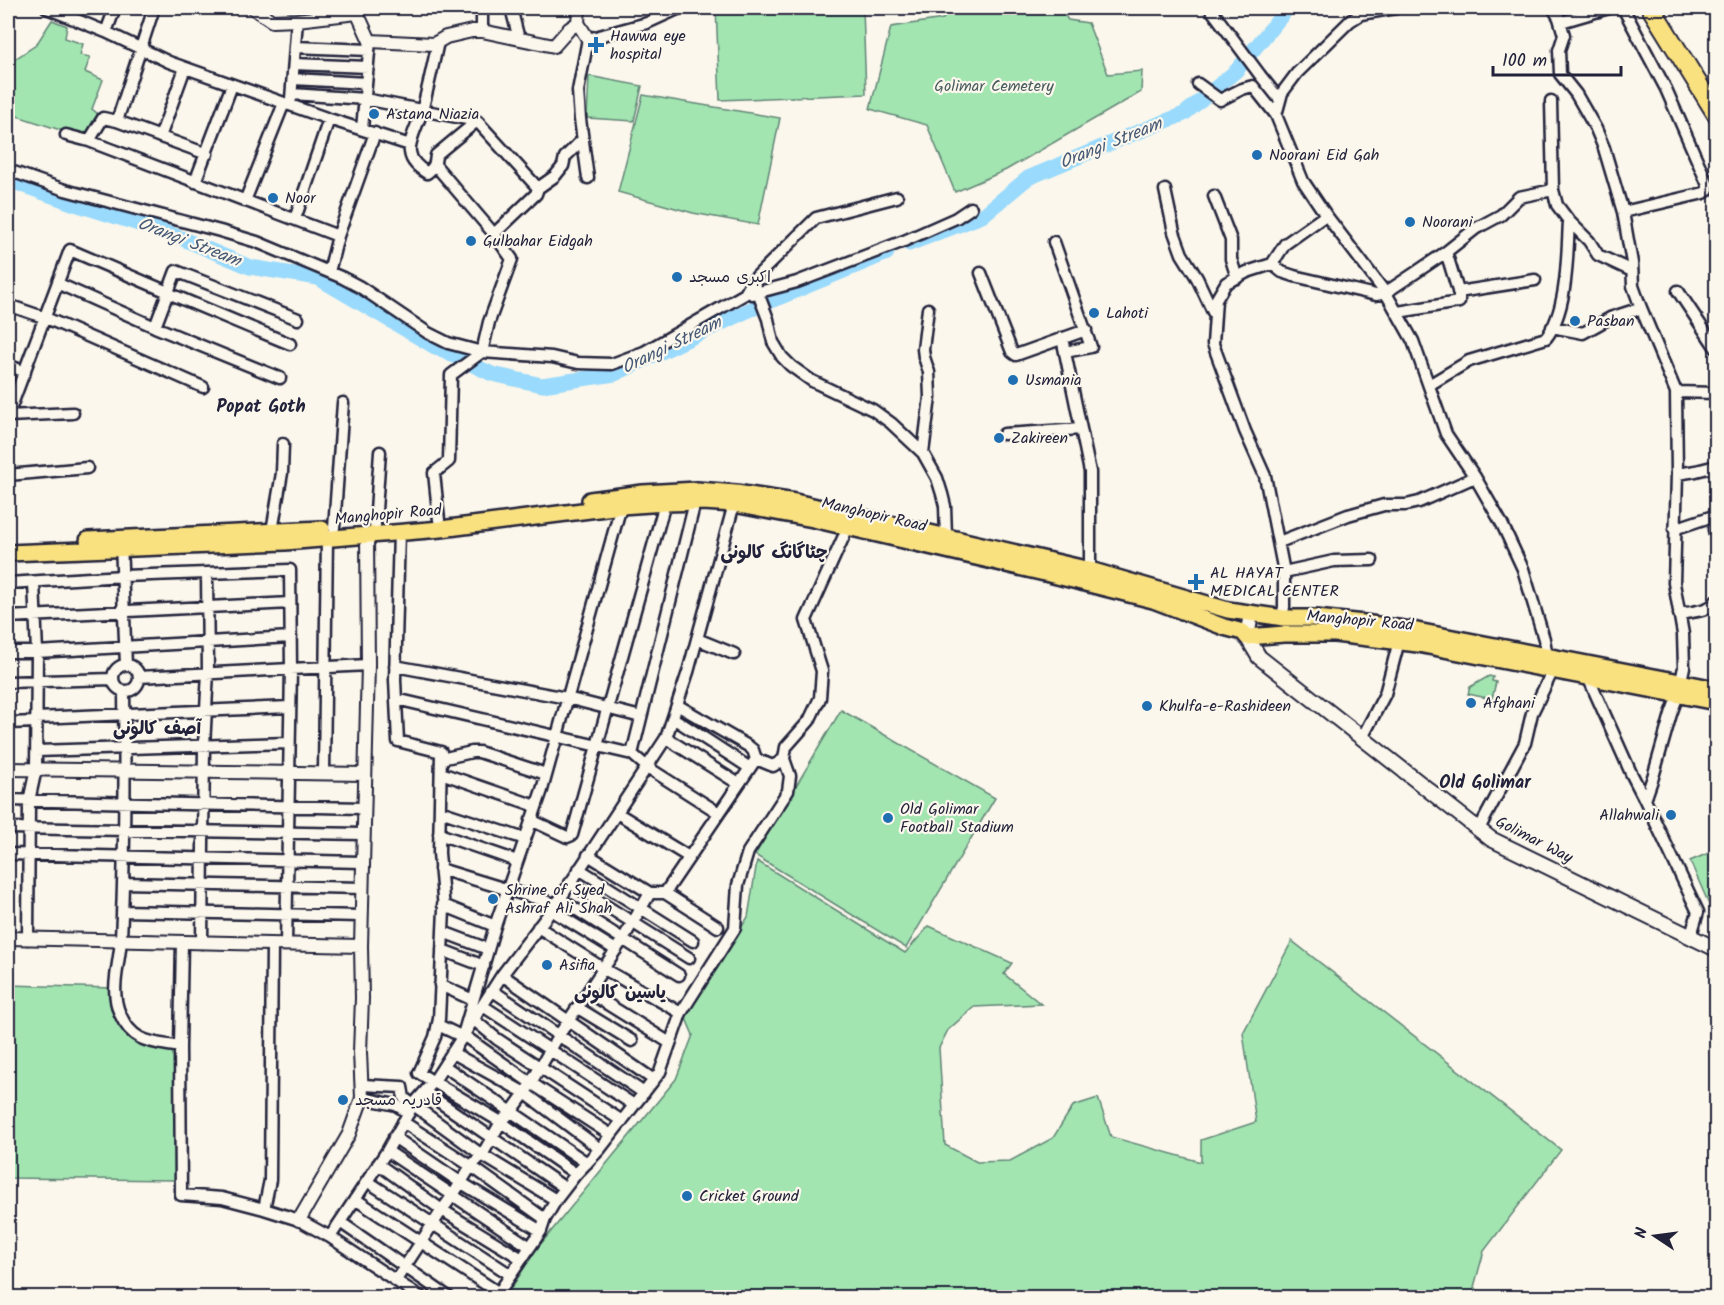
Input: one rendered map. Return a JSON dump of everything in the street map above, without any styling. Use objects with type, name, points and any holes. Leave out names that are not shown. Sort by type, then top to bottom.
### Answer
[{"type":"highway","points":[[1651,8],[1716,113]]},
{"type":"main road","name":"Manghopir Road","points":[[8,553],[272,531],[330,533],[371,530],[643,492],[697,490],[736,493],[795,502],[1090,570],[1228,610],[1282,618],[1316,618],[1364,623],[1417,631],[1550,663],[1679,688],[1716,702]]},
{"type":"main road","name":"Manghopir Road","points":[[371,530],[399,532],[441,529],[621,506],[695,502],[734,504],[848,527],[1153,600],[1224,627],[1244,632],[1247,637],[1335,634],[1399,641],[1550,663],[1588,677],[1679,688],[1716,689]]},
{"type":"main road","name":"Manghopir Road","points":[[8,544],[285,542],[330,533]]},
{"type":"main road","points":[[1247,637],[1251,614]]},
{"type":"main road","name":"Golimar Way","points":[[1247,637],[1259,657],[1491,839],[1716,949]]},
{"type":"street","points":[[52,8],[185,68],[288,105],[411,145]]},
{"type":"street","points":[[106,32],[115,8]]},
{"type":"street","points":[[117,121],[154,8]]},
{"type":"street","points":[[253,8],[272,21],[297,20],[356,10],[370,46],[362,129]]},
{"type":"street","points":[[482,8],[482,31]]},
{"type":"street","points":[[511,8],[519,39]]},
{"type":"street","points":[[580,8],[578,23],[588,39],[578,90],[588,178]]},
{"type":"street","points":[[588,39],[647,23],[680,8]]},
{"type":"street","points":[[1210,8],[1281,100]]},
{"type":"street","points":[[1276,115],[1282,93],[1297,73],[1350,21],[1361,14],[1391,8]]},
{"type":"street","points":[[1553,8],[1561,22],[1564,34],[1559,50],[1560,74],[1576,94],[1604,148],[1623,212],[1633,286],[1676,392],[1677,474],[1674,583],[1683,634],[1684,667],[1645,800]]},
{"type":"street","points":[[1561,22],[1610,8]]},
{"type":"street","points":[[1623,8],[1666,89],[1708,185],[1708,190],[1623,212]]},
{"type":"street","points":[[245,201],[292,94],[297,20]]},
{"type":"street","points":[[295,47],[434,44],[446,37],[482,31],[554,46],[569,29],[578,23]]},
{"type":"street","points":[[438,42],[422,112],[409,153],[418,168],[427,173],[435,166],[436,155],[477,121]]},
{"type":"street","points":[[294,64],[368,67]]},
{"type":"street","points":[[160,137],[185,68]]},
{"type":"street","points":[[293,79],[366,83]]},
{"type":"street","points":[[1198,84],[1220,100],[1253,86],[1276,115],[1304,181],[1398,312],[1413,341],[1446,434],[1475,477],[1502,524],[1522,569],[1550,663],[1532,713],[1525,743],[1479,829]]},
{"type":"street","points":[[195,182],[232,85]]},
{"type":"street","points":[[292,94],[364,99],[477,121],[538,188]]},
{"type":"street","points":[[1551,100],[1552,190],[1557,205],[1589,241],[1598,255],[1632,271]]},
{"type":"street","points":[[89,141],[103,118],[207,154]]},
{"type":"street","points":[[295,219],[330,119]]},
{"type":"street","points":[[329,272],[338,236],[375,133]]},
{"type":"street","points":[[66,135],[89,141],[338,236]]},
{"type":"street","points":[[494,234],[536,194],[538,188],[555,176],[563,166],[565,157],[583,140]]},
{"type":"street","points":[[435,166],[494,234],[512,259],[489,322],[482,352],[451,375],[449,461],[434,473],[440,520]]},
{"type":"street","points":[[8,170],[65,190],[248,239],[360,287],[428,333],[448,343],[482,352],[552,357],[578,363],[612,364],[644,352],[746,294],[797,282],[904,241],[956,218],[971,208]]},
{"type":"street","points":[[1165,190],[1174,232],[1182,254],[1215,315]]},
{"type":"street","points":[[1272,264],[1282,272],[1294,276],[1376,295],[1385,292],[1475,230],[1501,215],[1519,197],[1552,190]]},
{"type":"street","points":[[1215,196],[1231,240],[1231,259],[1237,278]]},
{"type":"street","points":[[746,294],[753,280],[816,218],[897,197]]},
{"type":"street","points":[[1282,618],[1284,572],[1279,542],[1264,476],[1245,431],[1214,344],[1216,300],[1226,283],[1247,272],[1272,264],[1285,244],[1326,214]]},
{"type":"street","points":[[1429,385],[1469,361],[1546,338],[1560,306],[1566,279],[1569,221]]},
{"type":"street","points":[[1054,242],[1091,347],[1065,352]]},
{"type":"street","points":[[73,413],[8,415],[70,250],[290,344]]},
{"type":"street","points":[[1398,312],[1459,302],[1446,252]]},
{"type":"street","points":[[155,327],[176,271],[298,319]]},
{"type":"street","points":[[981,273],[1012,352],[1016,355],[1086,330]]},
{"type":"street","points":[[753,280],[768,319],[773,342],[791,366],[812,381],[873,410],[891,423],[923,453],[937,478],[945,506],[946,536]]},
{"type":"street","points":[[1458,292],[1534,280]]},
{"type":"street","points":[[59,284],[155,327],[280,378]]},
{"type":"street","points":[[1678,291],[1716,348]]},
{"type":"street","points":[[8,305],[45,318],[203,387]]},
{"type":"street","points":[[1552,327],[1583,333],[1610,318],[1641,308]]},
{"type":"street","points":[[923,453],[930,397],[929,372],[923,349],[928,309]]},
{"type":"street","points":[[1062,338],[1090,472],[1090,570]]},
{"type":"street","points":[[8,365],[25,372]]},
{"type":"street","points":[[1676,392],[1716,393]]},
{"type":"street","points":[[324,773],[330,533],[343,403]]},
{"type":"street","points":[[1004,434],[1081,429]]},
{"type":"street","points":[[272,531],[282,472],[283,444]]},
{"type":"street","points":[[299,1220],[349,1134],[362,1091],[360,1052],[363,808],[371,530],[380,452]]},
{"type":"street","points":[[1677,474],[1716,466]]},
{"type":"street","points":[[8,475],[87,468]]},
{"type":"street","points":[[1279,542],[1348,515],[1384,505],[1406,505],[1419,502],[1475,477]]},
{"type":"street","points":[[632,754],[695,502]]},
{"type":"street","points":[[531,820],[567,837],[570,836],[598,747],[665,503]]},
{"type":"street","points":[[330,1237],[387,1151],[408,1113],[453,1053],[478,1003],[493,991],[502,975],[570,883],[666,738],[697,639],[734,504]]},
{"type":"street","points":[[462,1036],[474,1020],[484,966],[495,926],[546,774],[621,506]]},
{"type":"street","points":[[1674,529],[1716,515]]},
{"type":"street","points":[[355,1198],[497,1295],[541,1231],[556,1200],[576,1174],[600,1149],[660,1072],[681,1013],[735,928],[738,885],[747,852],[788,791],[790,776],[784,759],[786,747],[809,721],[820,698],[822,671],[806,620],[848,527]]},
{"type":"street","points":[[399,532],[395,666],[398,741],[441,752],[439,834],[443,932],[438,1025],[419,1073],[501,1122],[576,1174]]},
{"type":"street","points":[[121,544],[126,665]]},
{"type":"street","points":[[1284,572],[1334,561],[1372,560]]},
{"type":"street","points":[[8,583],[290,570],[291,669],[286,944]]},
{"type":"street","points":[[202,943],[204,746],[208,672],[207,573]]},
{"type":"street","points":[[28,939],[29,801],[37,752],[34,582]]},
{"type":"street","points":[[1679,614],[1704,610],[1714,605],[1716,601]]},
{"type":"street","points":[[8,617],[290,603]]},
{"type":"street","points":[[8,652],[291,637]]},
{"type":"street","points":[[697,639],[734,654]]},
{"type":"street","points":[[1362,738],[1385,694],[1399,641]]},
{"type":"street","points":[[139,677],[368,664]]},
{"type":"street","points":[[126,665],[134,669],[139,677]]},
{"type":"street","points":[[126,665],[117,669],[113,679],[117,688],[128,691],[135,687],[139,677]]},
{"type":"street","points":[[395,666],[567,698],[641,717]]},
{"type":"street","points":[[1588,677],[1630,773],[1698,912],[1691,935]]},
{"type":"street","points":[[8,682],[113,679]]},
{"type":"street","points":[[124,691],[123,883],[121,941],[115,996],[120,1015],[129,1030],[142,1041],[180,1047]]},
{"type":"street","points":[[396,699],[632,754],[647,767],[719,813]]},
{"type":"street","points":[[677,705],[748,746],[753,750],[756,759],[773,766],[784,759]]},
{"type":"street","points":[[8,723],[124,713],[290,707]]},
{"type":"street","points":[[673,718],[750,768]]},
{"type":"street","points":[[666,738],[739,784]]},
{"type":"street","points":[[37,752],[289,743]]},
{"type":"street","points":[[441,759],[479,752],[546,774]]},
{"type":"street","points":[[664,893],[756,759]]},
{"type":"street","points":[[8,768],[364,774]]},
{"type":"street","points":[[441,773],[536,806]]},
{"type":"street","points":[[8,800],[363,808]]},
{"type":"street","points":[[440,811],[525,839]]},
{"type":"street","points":[[617,813],[689,857]]},
{"type":"street","points":[[8,828],[363,834]]},
{"type":"street","points":[[439,834],[517,861]]},
{"type":"street","points":[[8,854],[362,862]]},
{"type":"street","points":[[588,855],[650,893],[664,893],[718,927]]},
{"type":"street","points":[[440,868],[555,904],[623,939],[679,975]]},
{"type":"street","points":[[579,869],[693,941]]},
{"type":"street","points":[[123,883],[362,888]]},
{"type":"street","points":[[570,883],[689,958]]},
{"type":"street","points":[[396,1280],[471,1166],[482,1155],[501,1122],[525,1093],[559,1035],[604,969],[650,893]]},
{"type":"street","points":[[555,904],[616,950]]},
{"type":"street","points":[[443,905],[495,926]]},
{"type":"street","points":[[122,911],[362,916]]},
{"type":"street","points":[[538,927],[604,969],[681,1013]]},
{"type":"street","points":[[443,932],[489,949]]},
{"type":"street","points":[[8,938],[361,946]]},
{"type":"street","points":[[182,942],[181,1194],[222,1198],[299,1220],[330,1237],[422,1298]]},
{"type":"street","points":[[264,1209],[270,1180],[272,945]]},
{"type":"street","points":[[442,950],[484,966]]},
{"type":"street","points":[[502,975],[654,1080]]},
{"type":"street","points":[[440,985],[478,1003],[634,1105]]},
{"type":"street","points":[[493,991],[644,1093]]},
{"type":"street","points":[[588,992],[670,1042]]},
{"type":"street","points":[[578,1008],[632,1041]]},
{"type":"street","points":[[474,1020],[497,1039],[622,1121]]},
{"type":"street","points":[[438,1025],[462,1036],[611,1135]]},
{"type":"street","points":[[453,1053],[525,1093],[600,1149]]},
{"type":"street","points":[[444,1066],[587,1163]]},
{"type":"street","points":[[362,1091],[402,1087],[408,1113],[471,1166],[545,1219]]},
{"type":"street","points":[[362,1091],[396,1105],[556,1200]]},
{"type":"street","points":[[425,1092],[565,1188]]},
{"type":"street","points":[[394,1137],[460,1182],[541,1231]]},
{"type":"street","points":[[387,1151],[530,1247]]},
{"type":"street","points":[[378,1164],[442,1210],[522,1259]]},
{"type":"street","points":[[367,1181],[511,1275]]},
{"type":"street","points":[[339,1222],[450,1298]]},
{"type":"green space","points":[[716,8],[863,8],[866,94],[720,100]]},
{"type":"green space","name":"Golimar Cemetery","points":[[948,8],[1061,10],[1068,20],[1088,23],[1108,74],[1142,71],[1141,92],[1006,170],[955,192],[927,125],[870,109],[891,27],[943,19]]},
{"type":"green space","points":[[52,20],[67,26],[65,38],[83,44],[80,55],[90,57],[85,72],[103,80],[92,109],[98,114],[85,138],[17,116],[8,87],[9,63],[36,45]]},
{"type":"green space","points":[[589,76],[642,86],[634,121],[587,118]]},
{"type":"green space","points":[[643,95],[780,118],[758,225],[693,213],[618,192]]},
{"type":"green space","points":[[1489,676],[1493,677],[1492,681],[1496,682],[1492,699],[1468,694],[1470,687]]},
{"type":"green space","points":[[841,710],[995,798],[906,948],[755,855]]},
{"type":"green space","points":[[1716,850],[1716,919],[1690,861]]},
{"type":"green space","points":[[757,861],[905,953],[929,926],[1012,963],[1004,974],[1041,1004],[974,1007],[948,1030],[939,1048],[945,1145],[977,1162],[1010,1161],[1053,1138],[1073,1106],[1098,1098],[1111,1137],[1201,1162],[1201,1140],[1256,1122],[1243,1033],[1292,941],[1561,1150],[1484,1251],[1474,1287],[1484,1297],[505,1298],[535,1251],[676,1079],[693,1035],[685,1016],[748,917]]},
{"type":"green space","points":[[8,985],[112,988],[124,1013],[144,1039],[174,1039],[175,1180],[8,1178]]},
{"type":"waterway","name":"Orangi Stream","points":[[909,244],[982,216],[1028,178],[1184,114],[1236,71],[1288,8]]},
{"type":"waterway","name":"Orangi Stream","points":[[8,180],[171,234],[250,267],[318,278],[435,347],[492,374],[542,385],[615,374],[747,311],[887,253]]},
{"type":"place","name":"Hawwa eye hospital","points":[[596,45]]},
{"type":"place","name":"Astana Niazia","points":[[374,114]]},
{"type":"place","name":"Noorani Eid Gah","points":[[1257,155]]},
{"type":"place","name":"Noor","points":[[273,198]]},
{"type":"place","name":"Noorani","points":[[1410,222]]},
{"type":"place","name":"Gulbahar Eidgah","points":[[471,241]]},
{"type":"place","name":"اکبری مسجد","points":[[677,277]]},
{"type":"place","name":"Lahoti","points":[[1094,313]]},
{"type":"place","name":"Pasban","points":[[1575,321]]},
{"type":"place","name":"Usmania","points":[[1013,380]]},
{"type":"place","name":"Zakireen","points":[[999,438]]},
{"type":"place","name":"AL HAYAT MEDICAL CENTER","points":[[1196,582]]},
{"type":"place","name":"Afghani","points":[[1471,703]]},
{"type":"place","name":"Khulfa-e-Rashideen","points":[[1147,706]]},
{"type":"place","name":"Allahwali","points":[[1671,815]]},
{"type":"place","name":"Old Golimar Football Stadium","points":[[888,818]]},
{"type":"place","name":"Shrine of Syed Ashraf Ali Shah","points":[[493,899]]},
{"type":"place","name":"Asifia","points":[[547,965]]},
{"type":"place","name":"قادریہ مسجد","points":[[343,1100]]},
{"type":"place","name":"Cricket Ground","points":[[687,1196]]},
{"type":"district","name":"Popat Goth","points":[[261,407]]},
{"type":"district","name":"چٹاگانگ کالونی","points":[[774,553]]},
{"type":"district","name":"آصف کالونی","points":[[157,729]]},
{"type":"district","name":"Old Golimar","points":[[1485,783]]},
{"type":"district","name":"یاسین کالونی","points":[[620,993]]}]
